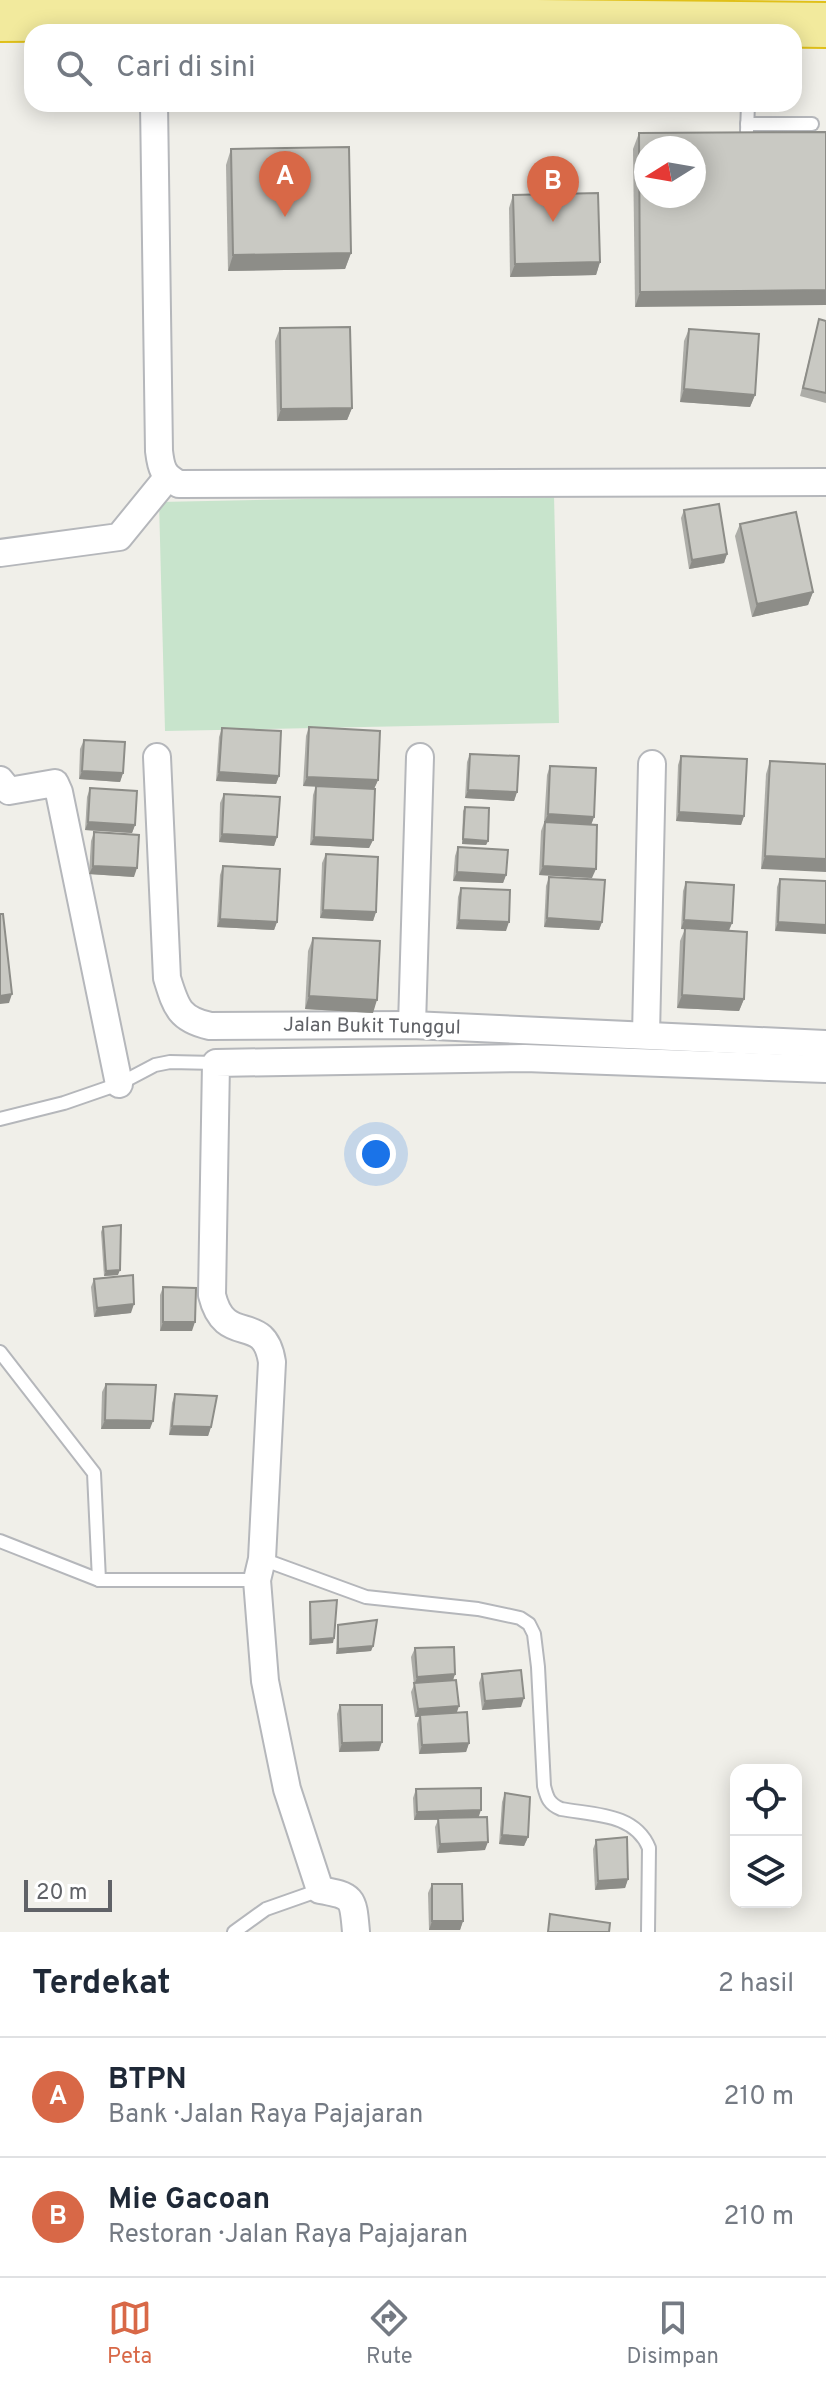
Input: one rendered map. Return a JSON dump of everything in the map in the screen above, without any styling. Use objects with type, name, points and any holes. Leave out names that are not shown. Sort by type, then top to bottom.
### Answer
[{"type":"highway","points":[[0,19],[153,17],[501,24]]},
{"type":"highway","points":[[802,26],[826,25]]},
{"type":"street","points":[[154,112],[159,451],[161,468],[167,478],[179,484],[826,482]]},
{"type":"street","points":[[0,553],[119,537],[167,478]]},
{"type":"street","name":"Jalan Bukit Tunggul","points":[[157,757],[167,978],[180,1012],[193,1022],[210,1026],[412,1025],[826,1044]]},
{"type":"street","points":[[412,1025],[420,757]]},
{"type":"street","points":[[646,1035],[652,764]]},
{"type":"street","points":[[0,780],[9,791],[55,783],[59,792],[119,1084]]},
{"type":"street","points":[[356,1932],[351,1901],[343,1894],[320,1890],[287,1789],[265,1681],[260,1569],[272,1362],[270,1347],[264,1338],[253,1331],[231,1327],[222,1319],[212,1295],[216,1063],[525,1058],[826,1069]]},
{"type":"lane","points":[[747,142],[748,112]]},
{"type":"lane","points":[[747,124],[812,124]]},
{"type":"lane","points":[[0,1119],[64,1103],[119,1084],[155,1065],[170,1062],[216,1063]]},
{"type":"lane","points":[[0,1352],[94,1473],[99,1580]]},
{"type":"lane","points":[[0,1541],[99,1580],[260,1569],[366,1597],[478,1609],[520,1618],[529,1624],[534,1634],[547,1799],[561,1809],[621,1820],[644,1835],[649,1848],[648,1932]]},
{"type":"lane","points":[[234,1932],[266,1909],[320,1890]]},
{"type":"green space","points":[[554,494],[559,723],[165,731],[159,502]]},
{"type":"building","points":[[826,132],[826,290],[640,292],[639,208],[706,208],[706,136],[639,136],[639,133]]},
{"type":"building","points":[[349,147],[351,253],[233,255],[231,149]]},
{"type":"building","points":[[598,193],[600,262],[515,264],[513,195]]},
{"type":"building","points":[[819,319],[826,321],[826,393],[803,388]]},
{"type":"building","points":[[350,327],[352,408],[281,409],[280,328]]},
{"type":"building","points":[[689,329],[759,334],[755,395],[684,389]]},
{"type":"building","points":[[719,504],[727,554],[692,560],[684,510]]},
{"type":"building","points":[[796,512],[813,592],[757,604],[740,524]]},
{"type":"building","points":[[309,727],[380,731],[378,780],[307,777]]},
{"type":"building","points":[[222,728],[281,731],[279,776],[219,772]]},
{"type":"building","points":[[84,740],[125,742],[123,773],[82,771]]},
{"type":"building","points":[[470,754],[519,756],[517,792],[468,790]]},
{"type":"building","points":[[681,756],[747,759],[744,816],[679,812]]},
{"type":"building","points":[[770,761],[826,764],[826,859],[765,856]]},
{"type":"building","points":[[550,766],[596,768],[594,817],[548,814]]},
{"type":"building","points":[[316,786],[375,789],[373,840],[314,837]]},
{"type":"building","points":[[90,788],[137,791],[135,825],[88,822]]},
{"type":"building","points":[[224,794],[280,797],[277,837],[222,834]]},
{"type":"building","points":[[465,807],[489,808],[488,841],[463,839]]},
{"type":"building","points":[[545,822],[597,825],[596,869],[543,866]]},
{"type":"building","points":[[94,832],[139,835],[137,868],[93,866]]},
{"type":"building","points":[[458,847],[508,850],[506,875],[457,872]]},
{"type":"building","points":[[326,854],[378,857],[376,912],[323,910]]},
{"type":"building","points":[[223,866],[280,869],[277,922],[220,919]]},
{"type":"building","points":[[549,877],[605,880],[602,922],[547,918]]},
{"type":"building","points":[[780,879],[826,881],[826,925],[778,922]]},
{"type":"building","points":[[686,882],[734,885],[732,923],[684,920]]},
{"type":"building","points":[[461,888],[510,890],[509,922],[459,920]]},
{"type":"building","points":[[0,914],[3,914],[12,994],[0,996]]},
{"type":"building","points":[[685,928],[747,932],[744,999],[682,995]]},
{"type":"building","points":[[313,938],[380,941],[377,1000],[309,996]]},
{"type":"building","points":[[121,1225],[120,1270],[106,1271],[103,1227]]},
{"type":"building","points":[[133,1275],[134,1304],[97,1308],[94,1279]]},
{"type":"building","points":[[163,1287],[196,1288],[195,1322],[163,1322]]},
{"type":"building","points":[[106,1384],[156,1385],[153,1421],[105,1420]]},
{"type":"building","points":[[175,1394],[217,1396],[211,1427],[172,1426]]},
{"type":"building","points":[[337,1600],[334,1638],[311,1640],[310,1602]]},
{"type":"building","points":[[377,1620],[373,1646],[338,1649],[338,1625]]},
{"type":"building","points":[[454,1647],[455,1674],[417,1677],[415,1648]]},
{"type":"building","points":[[521,1670],[524,1698],[485,1701],[482,1674]]},
{"type":"building","points":[[456,1680],[459,1706],[418,1709],[414,1683]]},
{"type":"building","points":[[340,1705],[382,1705],[382,1742],[342,1743]]},
{"type":"building","points":[[467,1712],[469,1743],[422,1745],[420,1715]]},
{"type":"building","points":[[481,1788],[481,1810],[417,1812],[416,1789]]},
{"type":"building","points":[[505,1793],[530,1797],[528,1837],[502,1835]]},
{"type":"building","points":[[487,1817],[488,1842],[440,1844],[438,1818]]},
{"type":"building","points":[[627,1837],[628,1879],[598,1881],[596,1840]]},
{"type":"building","points":[[432,1884],[462,1884],[463,1921],[432,1921]]},
{"type":"building","points":[[550,1914],[610,1923],[609,1932],[548,1932]]},
{"type":"place","name":"BTPN","points":[[285,217]]},
{"type":"place","name":"Mie Gacoan","points":[[553,222]]}]
